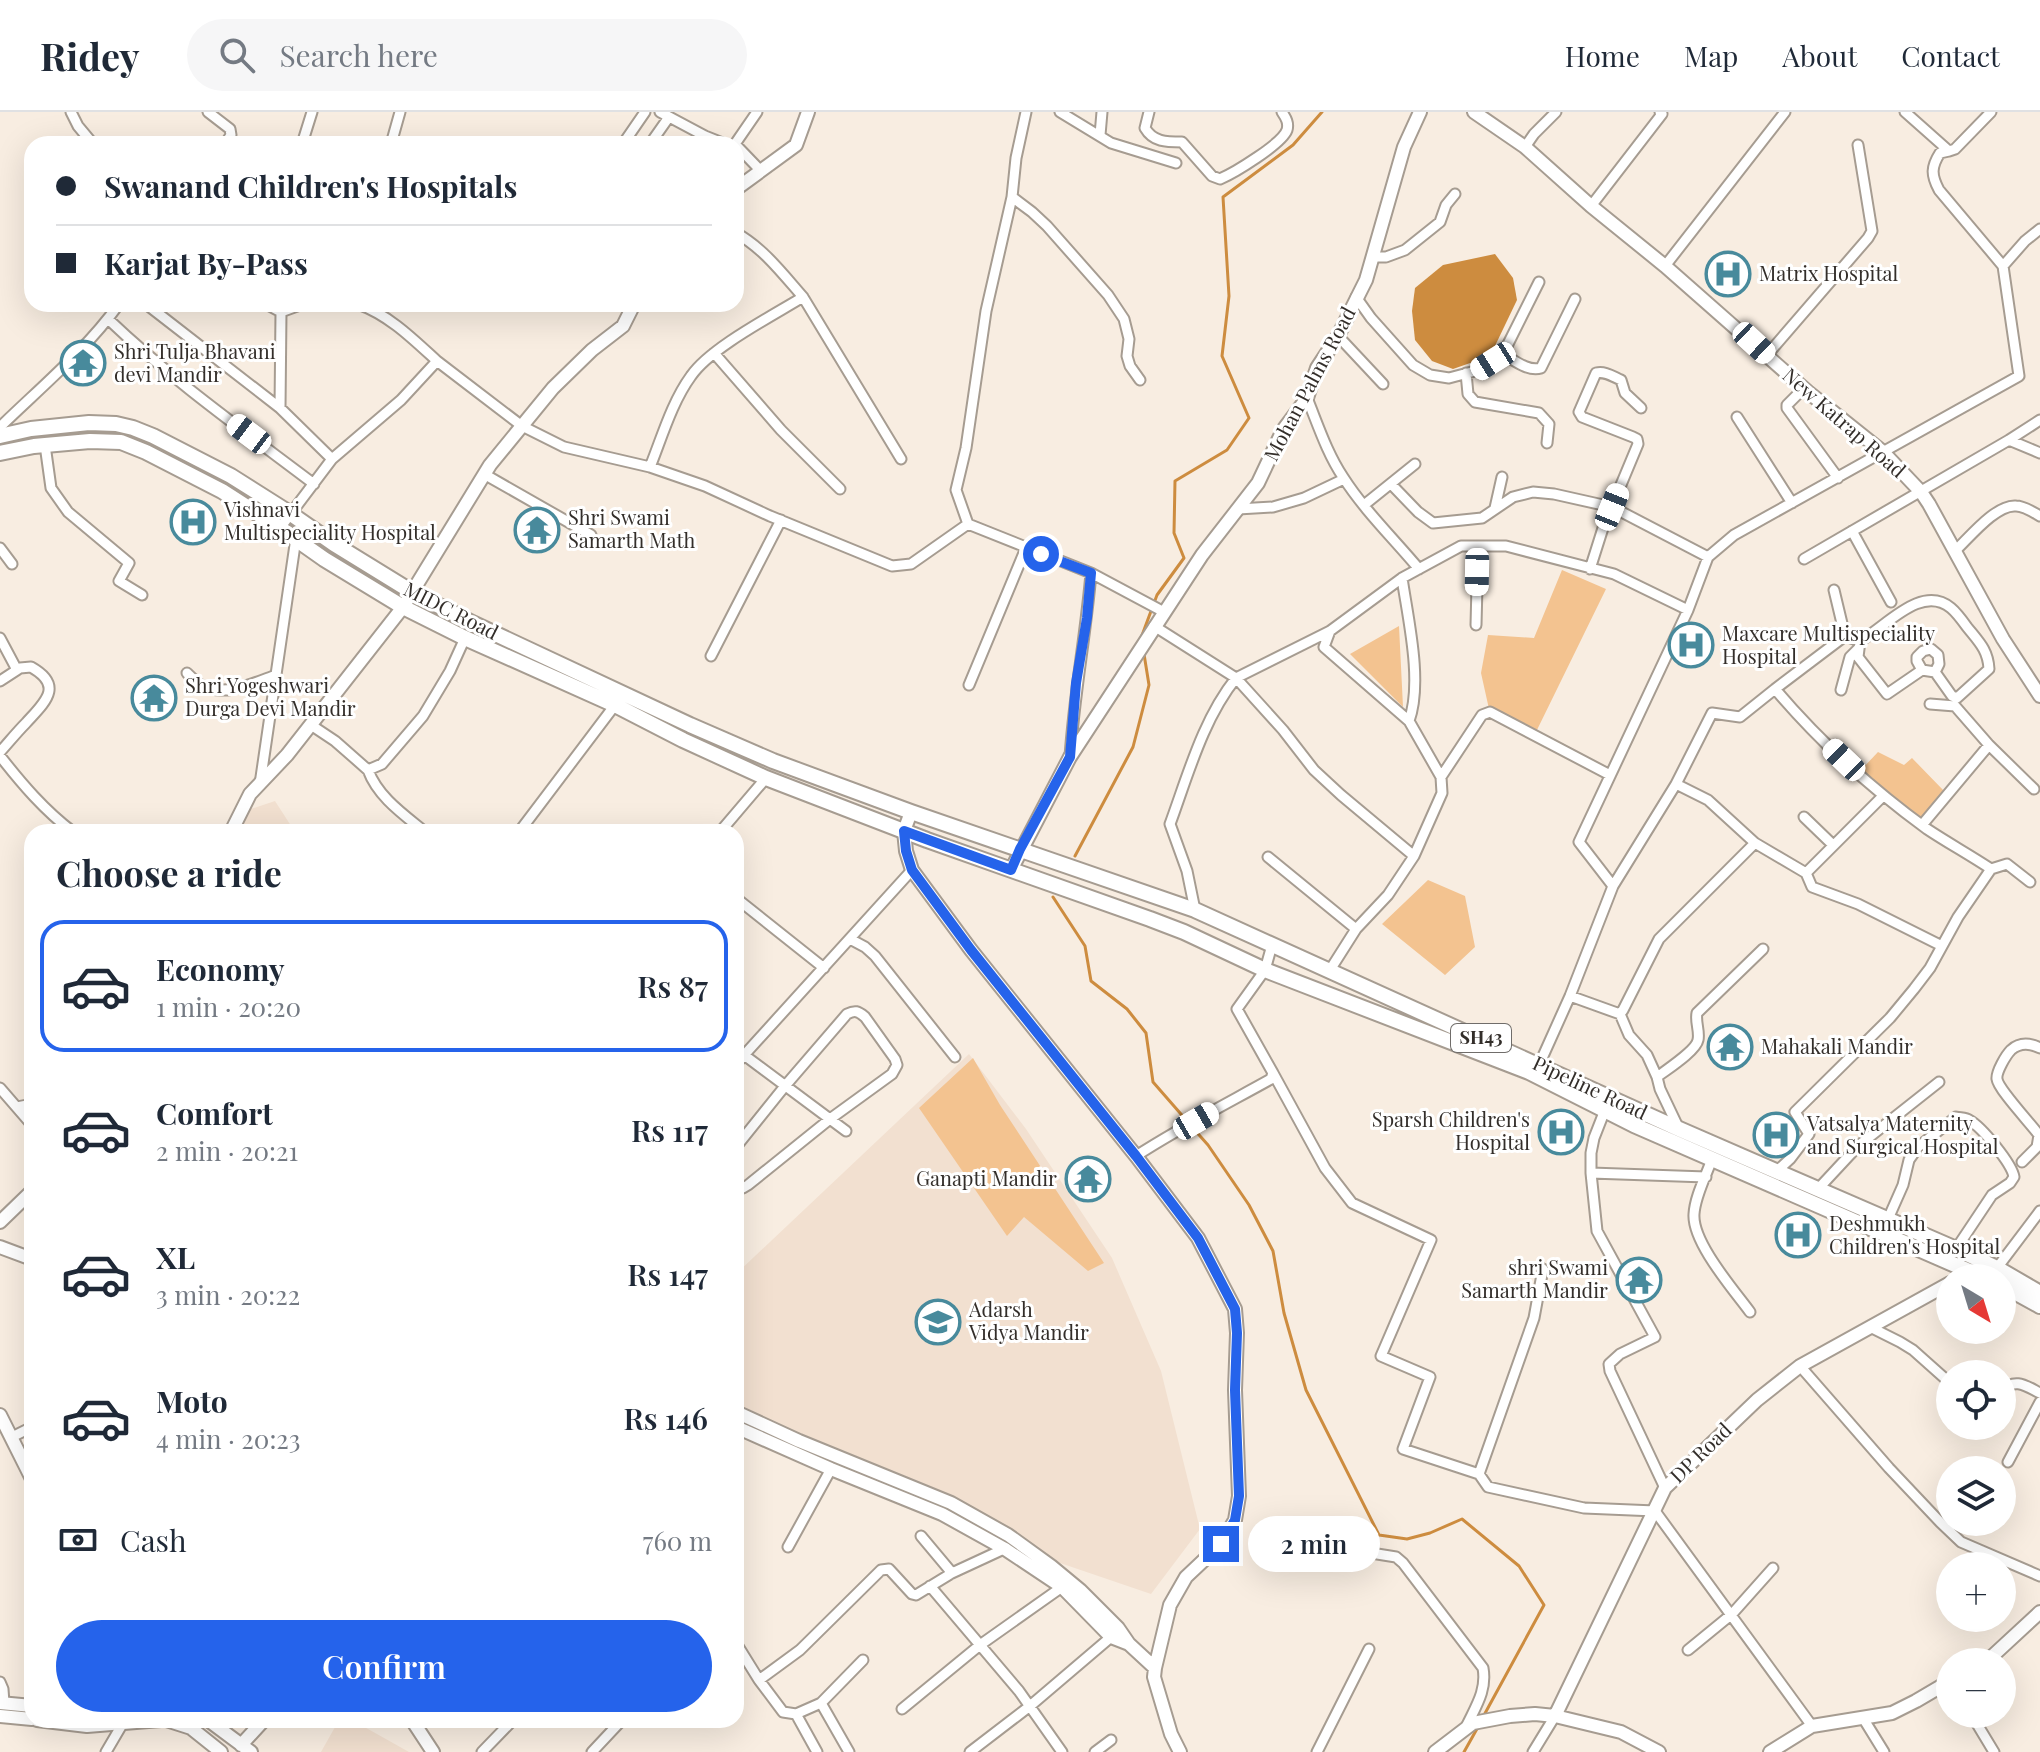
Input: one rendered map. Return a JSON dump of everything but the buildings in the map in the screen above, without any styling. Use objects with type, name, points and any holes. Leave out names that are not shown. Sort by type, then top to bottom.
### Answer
[{"type":"main road","name":"MIDC Road","points":[[0,436],[31,429],[89,423],[116,424],[153,436],[231,476],[412,592],[472,623],[773,761],[911,812]]},
{"type":"main road","name":"MIDC Road","points":[[0,453],[90,441],[121,442],[146,452],[222,491],[403,607],[766,778],[904,831]]},
{"type":"main road","name":"Pipeline Road","points":[[911,812],[1195,910],[1679,1129],[1988,1264]]},
{"type":"main road","name":"Pipeline Road","points":[[904,831],[1184,932],[1265,970],[1529,1072],[1936,1267]]},
{"type":"main road","name":"Pipeline Road","points":[[2016,1279],[2040,1293]]},
{"type":"main road","points":[[2016,1293],[2040,1306]]},
{"type":"street","points":[[71,112],[86,136]]},
{"type":"street","points":[[208,112],[230,129],[230,136]]},
{"type":"street","points":[[304,136],[312,112]]},
{"type":"street","points":[[393,136],[400,112]]},
{"type":"street","points":[[628,136],[645,112]]},
{"type":"street","points":[[742,136],[757,112]]},
{"type":"street","points":[[744,183],[796,145],[808,112]]},
{"type":"street","points":[[1026,112],[1012,197],[986,311],[966,448],[956,490],[968,524],[1091,573],[1160,610]]},
{"type":"street","points":[[1060,112],[1111,143],[1176,163]]},
{"type":"street","points":[[1100,135],[1102,112]]},
{"type":"street","points":[[1149,112],[1145,128],[1150,137],[1182,142],[1212,176],[1220,179],[1231,175],[1278,143],[1287,130],[1287,121],[1282,112]]},
{"type":"street","name":"Mohan Palms Road","points":[[1153,629],[1160,610],[1258,483],[1283,430],[1307,398],[1317,368],[1338,336],[1366,280],[1404,147],[1420,112]]},
{"type":"street","name":"New Katrap Road","points":[[1474,112],[1525,147],[1804,388],[1883,452],[1921,492],[2003,639],[2040,696]]},
{"type":"street","points":[[1525,147],[1556,112]]},
{"type":"street","points":[[1591,206],[1662,114],[1660,112]]},
{"type":"street","points":[[1665,266],[1785,112]]},
{"type":"street","points":[[1905,112],[1949,151]]},
{"type":"street","points":[[1613,886],[1579,842],[1688,610],[1708,557],[1734,535],[2019,376],[2003,266],[1933,179],[1932,166],[1940,153],[1955,149],[1991,112]]},
{"type":"street","points":[[654,136],[665,114],[705,136]]},
{"type":"street","points":[[1767,355],[1872,231],[1858,145]]},
{"type":"street","points":[[744,153],[760,170]]},
{"type":"street","points":[[1372,257],[1386,257],[1405,250],[1440,222],[1446,205],[1455,194]]},
{"type":"street","points":[[1012,197],[1047,226],[1108,295],[1124,319],[1129,339],[1127,356],[1140,380]]},
{"type":"street","points":[[2003,266],[2040,229]]},
{"type":"street","points":[[744,237],[776,265],[803,297],[901,459]]},
{"type":"street","points":[[1356,297],[1413,365],[1430,375],[1449,378],[1479,370],[1503,354],[1539,282]]},
{"type":"street","points":[[650,467],[678,400],[700,365],[803,297]]},
{"type":"street","points":[[1503,354],[1530,369],[1541,368],[1575,299]]},
{"type":"street","points":[[0,427],[67,363],[113,312]]},
{"type":"street","points":[[156,312],[280,408],[332,459]]},
{"type":"street","points":[[280,408],[281,312]]},
{"type":"street","points":[[377,312],[522,426],[564,447],[650,467],[705,486],[892,566],[911,564],[968,524]]},
{"type":"street","points":[[235,824],[250,794],[287,755],[403,607],[484,474],[553,388],[592,350],[623,326],[630,312]]},
{"type":"street","points":[[108,319],[183,385],[314,484]]},
{"type":"street","points":[[1338,336],[1383,384]]},
{"type":"street","points":[[714,353],[781,430],[840,489]]},
{"type":"street","points":[[280,528],[332,459],[401,400],[437,361]]},
{"type":"street","points":[[1590,569],[1638,444],[1637,439],[1582,417],[1579,412],[1596,373],[1600,372],[1621,380],[1625,393],[1641,408]]},
{"type":"street","points":[[1466,373],[1468,394],[1475,402],[1539,413],[1545,418],[1549,424],[1547,443]]},
{"type":"street","points":[[1804,388],[1787,408],[1838,478]]},
{"type":"street","points":[[1307,398],[1331,458],[1344,479],[1419,569]]},
{"type":"street","points":[[1737,417],[1792,503]]},
{"type":"street","points":[[1804,559],[2040,420]]},
{"type":"street","points":[[2009,440],[2040,453]]},
{"type":"street","points":[[45,445],[51,488],[68,512],[129,563],[119,581],[142,595]]},
{"type":"street","points":[[1364,505],[1415,464]]},
{"type":"street","points":[[484,474],[591,535]]},
{"type":"street","points":[[1495,508],[1502,477]]},
{"type":"street","points":[[1238,509],[1273,507],[1304,498],[1344,479]]},
{"type":"street","points":[[1391,484],[1433,523],[1482,518],[1513,497],[1533,492],[1554,494],[1612,507],[1708,557]]},
{"type":"street","points":[[1955,551],[2005,507],[2018,506],[2040,516]]},
{"type":"street","points":[[711,656],[781,520]]},
{"type":"street","points":[[1852,531],[1891,602]]},
{"type":"street","points":[[260,784],[296,538]]},
{"type":"street","points":[[1195,910],[1187,871],[1170,824],[1201,741],[1225,691],[1236,678],[1330,631],[1402,578],[1461,546],[1506,546],[1614,574],[1688,610]]},
{"type":"street","points":[[1476,625],[1478,546]]},
{"type":"street","points":[[0,548],[12,564]]},
{"type":"street","points":[[969,685],[1026,548]]},
{"type":"street","points":[[1070,757],[1076,683],[1091,573]]},
{"type":"street","points":[[1402,578],[1412,649],[1415,705],[1409,721]]},
{"type":"street","points":[[1834,590],[1845,636],[1859,645]]},
{"type":"street","points":[[1841,690],[1850,657],[1859,645],[1902,611],[1923,600],[1941,602],[1953,609],[1988,654],[1990,666],[1957,698],[1952,696],[1935,672],[1922,670],[1887,694],[1858,657],[1859,645]]},
{"type":"street","points":[[1011,870],[1070,757],[1153,629],[1236,678],[1314,770],[1414,856]]},
{"type":"street","points":[[1330,631],[1324,647],[1409,721],[1441,777],[1442,793],[1414,856],[1388,895],[1356,929],[1330,970]]},
{"type":"street","points":[[1539,1065],[1613,886],[1676,784],[1712,713],[1740,717],[1845,636]]},
{"type":"street","points":[[0,638],[17,670]]},
{"type":"street","points":[[368,770],[382,764],[423,716],[450,671],[465,638]]},
{"type":"street","points":[[1922,670],[1917,657],[1931,649],[1938,655],[1939,664],[1935,672]]},
{"type":"street","points":[[0,681],[17,670],[31,667],[49,684],[49,697],[0,754],[37,801],[63,824]]},
{"type":"street","points":[[187,673],[204,687],[218,690],[235,689],[276,675]]},
{"type":"street","points":[[1775,689],[1883,796],[1991,869]]},
{"type":"street","points":[[1930,704],[1955,706],[2034,789]]},
{"type":"street","points":[[525,824],[615,705]]},
{"type":"street","points":[[1441,777],[1482,715],[1490,712],[1610,775]]},
{"type":"street","points":[[311,725],[368,770],[372,782],[416,824]]},
{"type":"street","points":[[1922,825],[1989,745]]},
{"type":"street","points":[[727,824],[766,778]]},
{"type":"street","points":[[1676,784],[1708,800],[1755,843],[1806,873],[1812,887],[1858,904],[1942,946]]},
{"type":"street","points":[[1806,873],[1883,796]]},
{"type":"street","points":[[911,812],[904,831],[912,870],[971,950],[1198,1238],[1235,1309],[1239,1496],[1235,1520],[1221,1544],[1186,1577],[1170,1605],[1155,1668],[1154,1677],[1171,1734],[1180,1752]]},
{"type":"street","points":[[1804,817],[1833,845]]},
{"type":"street","points":[[1620,1014],[1659,939],[1755,843]]},
{"type":"street","points":[[1268,857],[1356,929]]},
{"type":"street","points":[[1777,1171],[1809,1134],[1795,1112],[1890,1018],[1914,989],[1991,869],[2007,864],[2030,882]]},
{"type":"street","points":[[744,1048],[824,968],[912,870]]},
{"type":"street","points":[[744,904],[824,968]]},
{"type":"street","points":[[850,939],[875,956],[955,1057]]},
{"type":"street","points":[[1272,945],[1265,970],[1237,1009],[1325,1168],[1352,1203],[1431,1240],[1381,1356],[1430,1377],[1403,1449],[1479,1474],[1488,1487],[1584,1508],[1655,1511],[1812,1726]]},
{"type":"street","points":[[1657,1077],[1695,1047],[1698,1038],[1697,1013],[1763,949]]},
{"type":"street","points":[[1570,996],[1620,1014],[1629,1035],[1647,1055],[1679,1129]]},
{"type":"street","points":[[744,1137],[847,1014],[854,1011],[865,1017],[895,1059],[897,1069],[744,1187]]},
{"type":"street","points":[[2022,1162],[2037,1147],[2039,1135],[1999,1085],[1998,1074],[2011,1050],[2023,1043],[2040,1048]]},
{"type":"street","points":[[744,1055],[846,1131]]},
{"type":"street","points":[[1136,1156],[1173,1132],[1271,1079],[1273,1073]]},
{"type":"street","points":[[1818,1189],[1864,1140],[1939,1082]]},
{"type":"street","points":[[0,1088],[24,1115]]},
{"type":"street","points":[[17,1107],[24,1106]]},
{"type":"street","points":[[1605,1110],[1591,1153],[1597,1231],[1655,1337],[1614,1359],[1609,1364],[1610,1371],[1665,1488]]},
{"type":"street","points":[[1888,1219],[1903,1185],[1909,1160],[1918,1147],[1956,1117],[1968,1119],[2011,1166],[2014,1177],[1992,1195],[1956,1249],[1954,1264]]},
{"type":"street","points":[[1712,1159],[1694,1210],[1694,1226],[1702,1245],[1750,1312]]},
{"type":"street","points":[[1591,1173],[1706,1177]]},
{"type":"street","points":[[0,1222],[24,1199]]},
{"type":"street","points":[[2000,1264],[2040,1211]]},
{"type":"street","points":[[0,1247],[24,1256]]},
{"type":"street","points":[[1479,1474],[1534,1318],[1543,1269]]},
{"type":"street","name":"DP Road","points":[[1555,1716],[1665,1488],[1757,1400],[1800,1366],[1936,1285]]},
{"type":"street","points":[[1870,1327],[1913,1350],[1936,1371]]},
{"type":"street","points":[[1800,1366],[1889,1468],[1961,1542],[2040,1576]]},
{"type":"street","points":[[2016,1384],[2040,1393]]},
{"type":"street","points":[[2011,1456],[2040,1402]]},
{"type":"street","points":[[0,1415],[24,1462]]},
{"type":"street","points":[[744,1416],[951,1503],[1062,1587],[1111,1637],[1129,1644]]},
{"type":"street","points":[[12,1437],[24,1431]]},
{"type":"street","points":[[744,1431],[942,1514],[1051,1566],[1080,1590],[1155,1668]]},
{"type":"street","points":[[788,1547],[831,1469]]},
{"type":"street","points":[[921,1536],[952,1573]]},
{"type":"street","points":[[759,1680],[800,1650],[881,1570],[889,1569],[914,1595],[1009,1544]]},
{"type":"street","points":[[1371,1553],[1396,1557],[1403,1563],[1483,1668],[1485,1685],[1470,1725]]},
{"type":"street","points":[[1688,1650],[1732,1614],[1773,1568]]},
{"type":"street","points":[[930,1586],[1030,1706],[1062,1752]]},
{"type":"street","points":[[902,1709],[980,1645],[1062,1587]]},
{"type":"street","points":[[2002,1648],[2039,1616]]},
{"type":"street","points":[[970,1752],[1111,1637]]},
{"type":"street","points":[[1317,1752],[1369,1649]]},
{"type":"street","points":[[744,1656],[783,1712],[796,1714],[821,1703],[863,1660]]},
{"type":"street","points":[[0,1682],[3,1689],[1,1707]]},
{"type":"street","points":[[1770,1752],[1812,1726],[1892,1713],[1936,1689]]},
{"type":"street","points":[[821,1703],[849,1752]]},
{"type":"street","points":[[1,1707],[24,1706]]},
{"type":"street","points":[[1,1707],[24,1716]]},
{"type":"street","points":[[796,1714],[817,1752]]},
{"type":"street","points":[[1435,1752],[1470,1725],[1510,1716],[1555,1716],[1621,1732],[1659,1752]]},
{"type":"street","points":[[1533,1752],[1555,1716]]},
{"type":"street","points":[[1863,1718],[1884,1752]]},
{"type":"street","points":[[106,1752],[120,1728]]},
{"type":"street","points":[[195,1728],[221,1752]]},
{"type":"street","points":[[217,1728],[242,1750],[258,1728]]},
{"type":"street","points":[[417,1728],[433,1752]]},
{"type":"street","points":[[482,1752],[505,1728]]},
{"type":"street","points":[[592,1752],[614,1728]]},
{"type":"street","points":[[1979,1728],[1994,1752]]},
{"type":"street","points":[[1095,1752],[1111,1740]]},
{"type":"shaded area","points":[[1495,254],[1513,278],[1517,300],[1494,348],[1473,362],[1453,369],[1432,361],[1415,340],[1412,311],[1415,288],[1443,265]]},
{"type":"shaded area","points":[[1562,570],[1606,589],[1535,734],[1489,709],[1481,673],[1488,635],[1534,638]]},
{"type":"shaded area","points":[[1399,626],[1403,707],[1350,654]]},
{"type":"shaded area","points":[[1878,752],[1904,765],[1912,758],[1945,792],[1921,820],[1860,771]]},
{"type":"shaded area","points":[[275,801],[290,824],[237,824],[242,812]]},
{"type":"shaded area","points":[[1428,880],[1465,896],[1475,947],[1445,975],[1382,924]]},
{"type":"shaded area","name":"Adarsh Vidya Mandir","points":[[969,1054],[1026,1129],[1112,1258],[1161,1371],[1200,1529],[1151,1594],[1019,1549],[870,1469],[744,1407],[744,1266]]},
{"type":"shaded area","points":[[973,1058],[1000,1105],[1104,1263],[1088,1271],[1024,1217],[1007,1236],[919,1108]]},
{"type":"shaded area","points":[[334,1728],[366,1728],[409,1752],[321,1752]]},
{"type":"waterway","points":[[1141,638],[1157,595],[1184,558],[1174,533],[1175,481],[1227,450],[1249,418],[1222,356],[1229,296],[1223,197],[1293,145],[1322,112]]},
{"type":"waterway","points":[[1075,856],[1133,747],[1149,685],[1144,654]]},
{"type":"waterway","points":[[1053,897],[1085,946],[1091,981],[1127,1009],[1146,1033],[1153,1082],[1187,1121]]},
{"type":"waterway","points":[[1192,1127],[1249,1205],[1273,1251],[1284,1313],[1306,1390],[1379,1535],[1407,1539],[1462,1519],[1519,1566],[1544,1605],[1483,1717]]},
{"type":"waterway","points":[[1464,1752],[1478,1727]]},
{"type":"place","name":"Matrix Hospital","points":[[1728,274]]},
{"type":"place","name":"Shri Tulja Bhavani devi Mandir","points":[[83,363]]},
{"type":"place","name":"Vishnavi Multispeciality Hospital","points":[[193,522]]},
{"type":"place","name":"Shri Swami Samarth Math","points":[[537,530]]},
{"type":"place","name":"Maxcare Multispeciality Hospital","points":[[1691,645]]},
{"type":"place","name":"Shri Yogeshwari Durga Devi Mandir","points":[[154,698]]},
{"type":"place","name":"Mahakali Mandir","points":[[1730,1047]]},
{"type":"place","name":"Sparsh Children's Hospital","points":[[1561,1132]]},
{"type":"place","name":"Vatsalya Maternity and Surgical Hospital","points":[[1776,1135]]},
{"type":"place","name":"Ganapti Mandir","points":[[1088,1179]]},
{"type":"place","name":"Deshmukh Children's Hospital","points":[[1798,1235]]},
{"type":"place","name":"shri Swami Samarth Mandir","points":[[1639,1280]]},
{"type":"place","name":"Adarsh Vidya Mandir","points":[[938,1322]]},
{"type":"route","points":[[1041,554],[1091,573],[1076,683],[1070,757],[1011,870],[904,831],[906,851],[912,870],[971,950],[1198,1238],[1235,1309],[1239,1496],[1235,1520],[1221,1544]]}]
